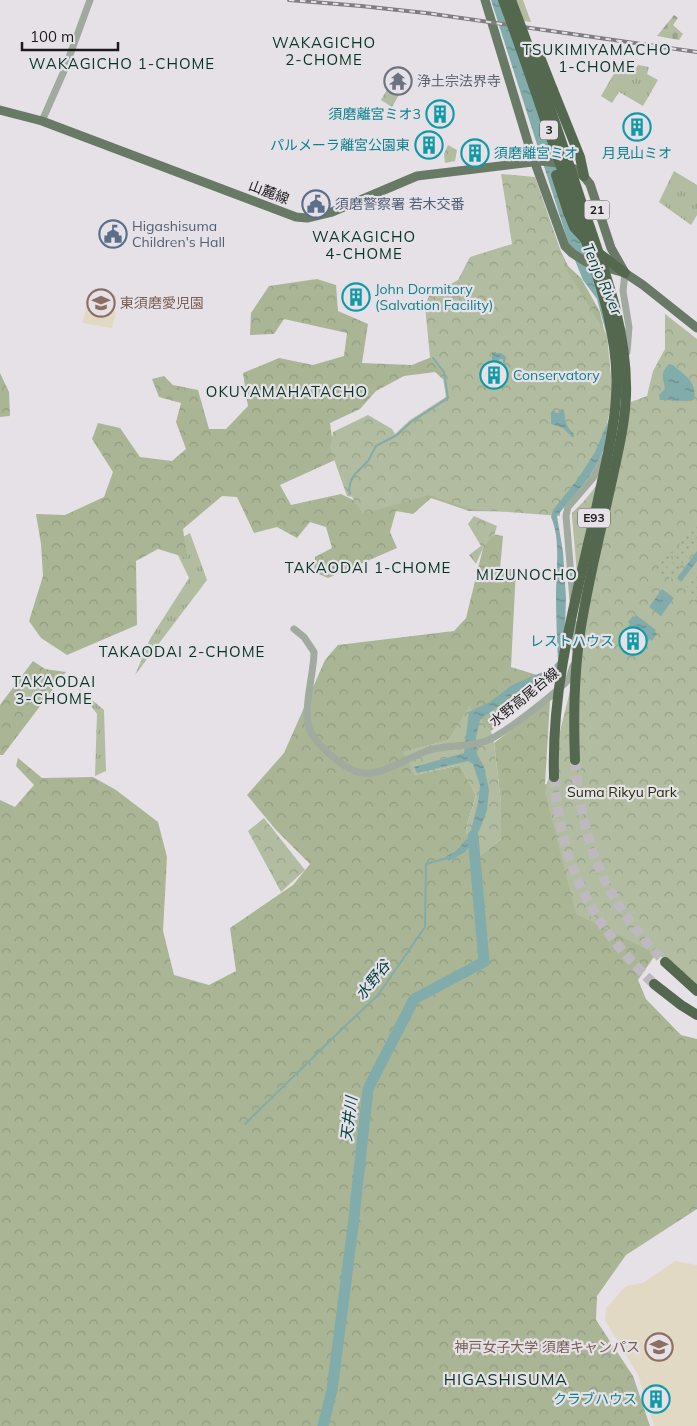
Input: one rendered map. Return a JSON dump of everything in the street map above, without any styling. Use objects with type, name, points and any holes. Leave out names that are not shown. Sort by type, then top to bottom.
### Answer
[{"type":"highway","name":"3","points":[[502,0],[515,31],[592,260]]},
{"type":"highway","name":"3","points":[[511,0],[538,70],[592,260]]},
{"type":"highway","points":[[518,0],[580,157],[584,176]]},
{"type":"highway","points":[[515,31],[536,114],[574,226],[598,254],[625,273]]},
{"type":"highway","name":"E93","points":[[575,760],[573,705],[580,633],[619,450],[626,396],[622,340],[613,301],[592,260]]},
{"type":"highway","name":"E93","points":[[554,777],[553,736],[561,670],[608,456],[616,398],[614,342],[592,260]]},
{"type":"highway","points":[[665,962],[697,991]]},
{"type":"highway","points":[[654,984],[697,1016]]},
{"type":"main road","name":"21","points":[[485,0],[565,246],[574,254],[625,273],[644,285],[697,328]]},
{"type":"main road","name":"山麓線","points":[[0,110],[42,122],[296,217],[307,218],[332,212],[417,176],[538,161],[555,162],[574,167],[584,176]]},
{"type":"main road","name":"21","points":[[584,176],[590,184],[600,220],[611,248],[625,273]]},
{"type":"street","points":[[42,122],[64,71],[90,0]]},
{"type":"street","name":"水野高尾台線","points":[[294,629],[304,636],[313,648],[314,656],[307,713],[309,727],[315,739],[346,767],[362,773],[376,772],[430,750],[484,742],[494,738],[570,678],[575,656],[566,516],[568,507],[593,478],[615,439],[626,374],[629,326],[623,291],[625,273]]},
{"type":"shaded area","name":"東須磨愛児園","points":[[93,289],[116,296],[112,310],[116,312],[112,328],[82,323]]},
{"type":"shaded area","name":"神戸女子大学 須磨キャンパス","points":[[675,1261],[697,1265],[697,1426],[654,1426],[638,1375],[605,1320],[606,1308],[626,1286],[643,1283]]},
{"type":"green space","points":[[503,0],[523,0],[531,22],[509,19]]},
{"type":"green space","points":[[674,15],[678,18],[673,25],[683,34],[679,40],[657,36]]},
{"type":"green space","points":[[620,63],[635,70],[638,65],[649,67],[647,74],[658,80],[643,106],[619,92],[612,103],[601,96]]},
{"type":"green space","points":[[389,86],[400,93],[392,107],[381,100]]},
{"type":"green space","points":[[448,145],[457,150],[455,161],[445,163],[444,154]]},
{"type":"green space","points":[[674,171],[697,185],[697,215],[691,225],[659,202]]},
{"type":"green space","points":[[501,174],[535,177],[568,272],[607,335],[613,396],[601,452],[560,508],[560,516],[470,509],[429,495],[363,514],[352,497],[347,496],[330,448],[333,432],[368,415],[392,429],[395,434],[410,420],[446,397],[442,372],[430,357],[425,306],[429,296],[458,280],[470,257],[512,244]]},
{"type":"green space","points":[[551,231],[568,266],[581,278],[600,312],[607,343],[554,512],[469,511],[431,498],[413,514],[396,511],[390,532],[397,548],[328,578],[314,572],[315,557],[332,548],[326,527],[310,522],[297,538],[277,527],[254,533],[237,497],[222,496],[183,529],[187,558],[158,549],[136,561],[137,625],[67,655],[41,638],[29,621],[43,576],[41,544],[36,514],[65,515],[104,497],[113,472],[92,439],[98,423],[120,428],[140,457],[172,461],[186,449],[176,422],[181,403],[159,397],[152,379],[164,376],[173,385],[198,390],[209,429],[226,429],[248,406],[243,373],[279,358],[313,365],[344,356],[347,333],[284,319],[274,334],[250,335],[251,313],[269,286],[317,279],[336,285],[338,311],[368,324],[362,363],[412,365],[439,354]],"holes":[[[435,372],[459,394],[366,506],[341,494],[291,505],[280,485],[335,460],[330,423],[360,409],[376,391],[404,376]]]},
{"type":"green space","name":"Suma Rikyu Park","points":[[665,314],[697,339],[697,984],[670,961],[576,914],[545,792],[572,683],[581,621],[572,516],[621,455],[631,402],[647,396],[653,371],[665,349]]},
{"type":"green space","points":[[0,373],[9,392],[10,416],[0,417]]},
{"type":"green space","points":[[631,402],[659,402],[697,817],[697,840],[660,948],[638,980],[646,999],[681,1035],[697,1039],[697,1209],[626,1255],[597,1296],[596,1320],[633,1376],[650,1426],[0,1426],[0,800],[15,807],[34,785],[16,766],[18,758],[42,778],[93,777],[116,790],[158,822],[167,857],[163,931],[174,975],[209,985],[236,971],[230,928],[293,885],[310,864],[276,830],[247,795],[284,753],[325,660],[338,645],[454,631],[466,618],[483,548],[493,534],[503,536],[500,569],[516,569],[511,667],[553,680],[491,731],[469,707],[449,740],[404,752],[415,775],[460,765],[476,795],[466,829],[471,863],[501,839],[501,803],[494,743],[550,701],[545,784],[559,787],[581,771],[581,589],[572,513],[618,468]]},
{"type":"green space","points":[[474,516],[497,526],[495,533],[483,548],[476,564],[469,555],[481,546],[468,524]]},
{"type":"green space","points":[[697,521],[697,544],[670,580],[667,579],[682,537],[688,528]]},
{"type":"green space","points":[[190,533],[207,580],[135,675],[150,639],[189,578],[172,543]]},
{"type":"green space","points":[[676,542],[664,578],[662,578],[654,571]]},
{"type":"green space","points":[[697,568],[697,580],[683,590],[682,588]]},
{"type":"green space","points":[[697,585],[697,597],[694,601],[686,593]]},
{"type":"green space","points":[[33,661],[45,669],[66,672],[3,755],[0,755],[0,705]]},
{"type":"green space","points":[[31,675],[53,687],[38,705],[18,690]]},
{"type":"green space","points":[[78,688],[104,710],[106,771],[95,776],[97,714]]},
{"type":"green space","points":[[469,706],[491,731],[501,803],[501,839],[470,864],[466,829],[476,795],[460,765],[415,775],[403,752],[449,740]]},
{"type":"green space","points":[[264,818],[305,870],[281,892],[248,831]]},
{"type":"water","name":"Tenjo River","points":[[491,0],[503,0],[607,293],[611,355],[597,299],[583,280],[570,248]]},
{"type":"water","points":[[492,353],[501,353],[506,357],[505,363],[503,363],[503,359],[499,359],[499,362],[492,362]]},
{"type":"water","points":[[611,355],[614,396],[613,398]]},
{"type":"water","points":[[669,364],[674,366],[692,383],[695,395],[694,400],[660,400],[659,395],[665,389],[663,374]]},
{"type":"water","points":[[613,398],[615,424],[601,456],[590,476],[557,516],[563,552],[566,598],[565,628],[557,675],[536,687],[518,691],[480,720],[476,737],[477,754],[484,767],[489,790],[487,810],[480,829],[465,852],[449,861],[445,857],[456,851],[470,835],[478,803],[480,785],[473,764],[468,761],[417,773],[414,767],[464,753],[469,712],[490,702],[512,685],[552,668],[558,661],[557,545],[551,517],[553,510],[577,480],[595,452],[608,422]]},
{"type":"water","points":[[561,409],[564,410],[566,423],[574,437],[563,428],[551,424],[551,412],[554,410],[556,413],[559,413]]},
{"type":"water","points":[[697,551],[697,561],[681,582],[677,578]]},
{"type":"water","points":[[662,589],[674,598],[661,616],[649,607]]},
{"type":"water","points":[[636,615],[656,630],[657,634],[652,641],[650,639],[647,642],[628,627],[630,624],[628,622]]},
{"type":"waterway","points":[[350,494],[351,480],[368,461],[376,446],[397,435],[411,422],[448,398],[444,372],[433,358]]},
{"type":"waterway","name":"天井川","points":[[323,1426],[332,1390],[368,1089],[414,999],[484,962],[473,836]]},
{"type":"waterway","name":"水野谷","points":[[245,1124],[378,995],[425,927],[426,864],[447,858]]},
{"type":"tunnel","points":[[575,760],[578,791],[584,819],[600,870],[612,894],[627,917],[665,962]]},
{"type":"tunnel","points":[[554,777],[564,838],[572,865],[583,891],[596,915],[612,938],[654,984]]},
{"type":"railway","points":[[289,0],[426,13],[697,52]]},
{"type":"place","name":"浄土宗法界寺","points":[[398,81]]},
{"type":"place","name":"須磨離宮ミオ3","points":[[440,114]]},
{"type":"place","name":"月見山ミオ","points":[[637,127]]},
{"type":"place","name":"パルメーラ離宮公園東","points":[[429,145]]},
{"type":"place","name":"須磨離宮ミオ","points":[[475,153]]},
{"type":"place","name":"須磨警察署 若木交番","points":[[316,204]]},
{"type":"place","name":"Higashisuma Children's Hall","points":[[113,234]]},
{"type":"place","name":"John Dormitory (Salvation Facility)","points":[[356,297]]},
{"type":"place","name":"東須磨愛児園","points":[[101,303]]},
{"type":"place","name":"Conservatory","points":[[494,375]]},
{"type":"place","name":"レストハウス","points":[[633,641]]},
{"type":"place","name":"神戸女子大学 須磨キャンパス","points":[[659,1347]]},
{"type":"place","name":"クラブハウス","points":[[656,1399]]},
{"type":"district","name":"WAKAGICHO 2-CHOME","points":[[324,52]]},
{"type":"district","name":"TSUKIMIYAMACHO 1-CHOME","points":[[597,58]]},
{"type":"district","name":"WAKAGICHO 1-CHOME","points":[[122,64]]},
{"type":"district","name":"WAKAGICHO 4-CHOME","points":[[364,246]]},
{"type":"district","name":"OKUYAMAHATACHO","points":[[287,392]]},
{"type":"district","name":"TAKAODAI 1-CHOME","points":[[368,568]]},
{"type":"district","name":"MIZUNOCHO","points":[[527,575]]},
{"type":"district","name":"TAKAODAI 2-CHOME","points":[[182,652]]},
{"type":"district","name":"TAKAODAI 3-CHOME","points":[[54,690]]},
{"type":"district","name":"HIGASHISUMA","points":[[506,1379]]}]
